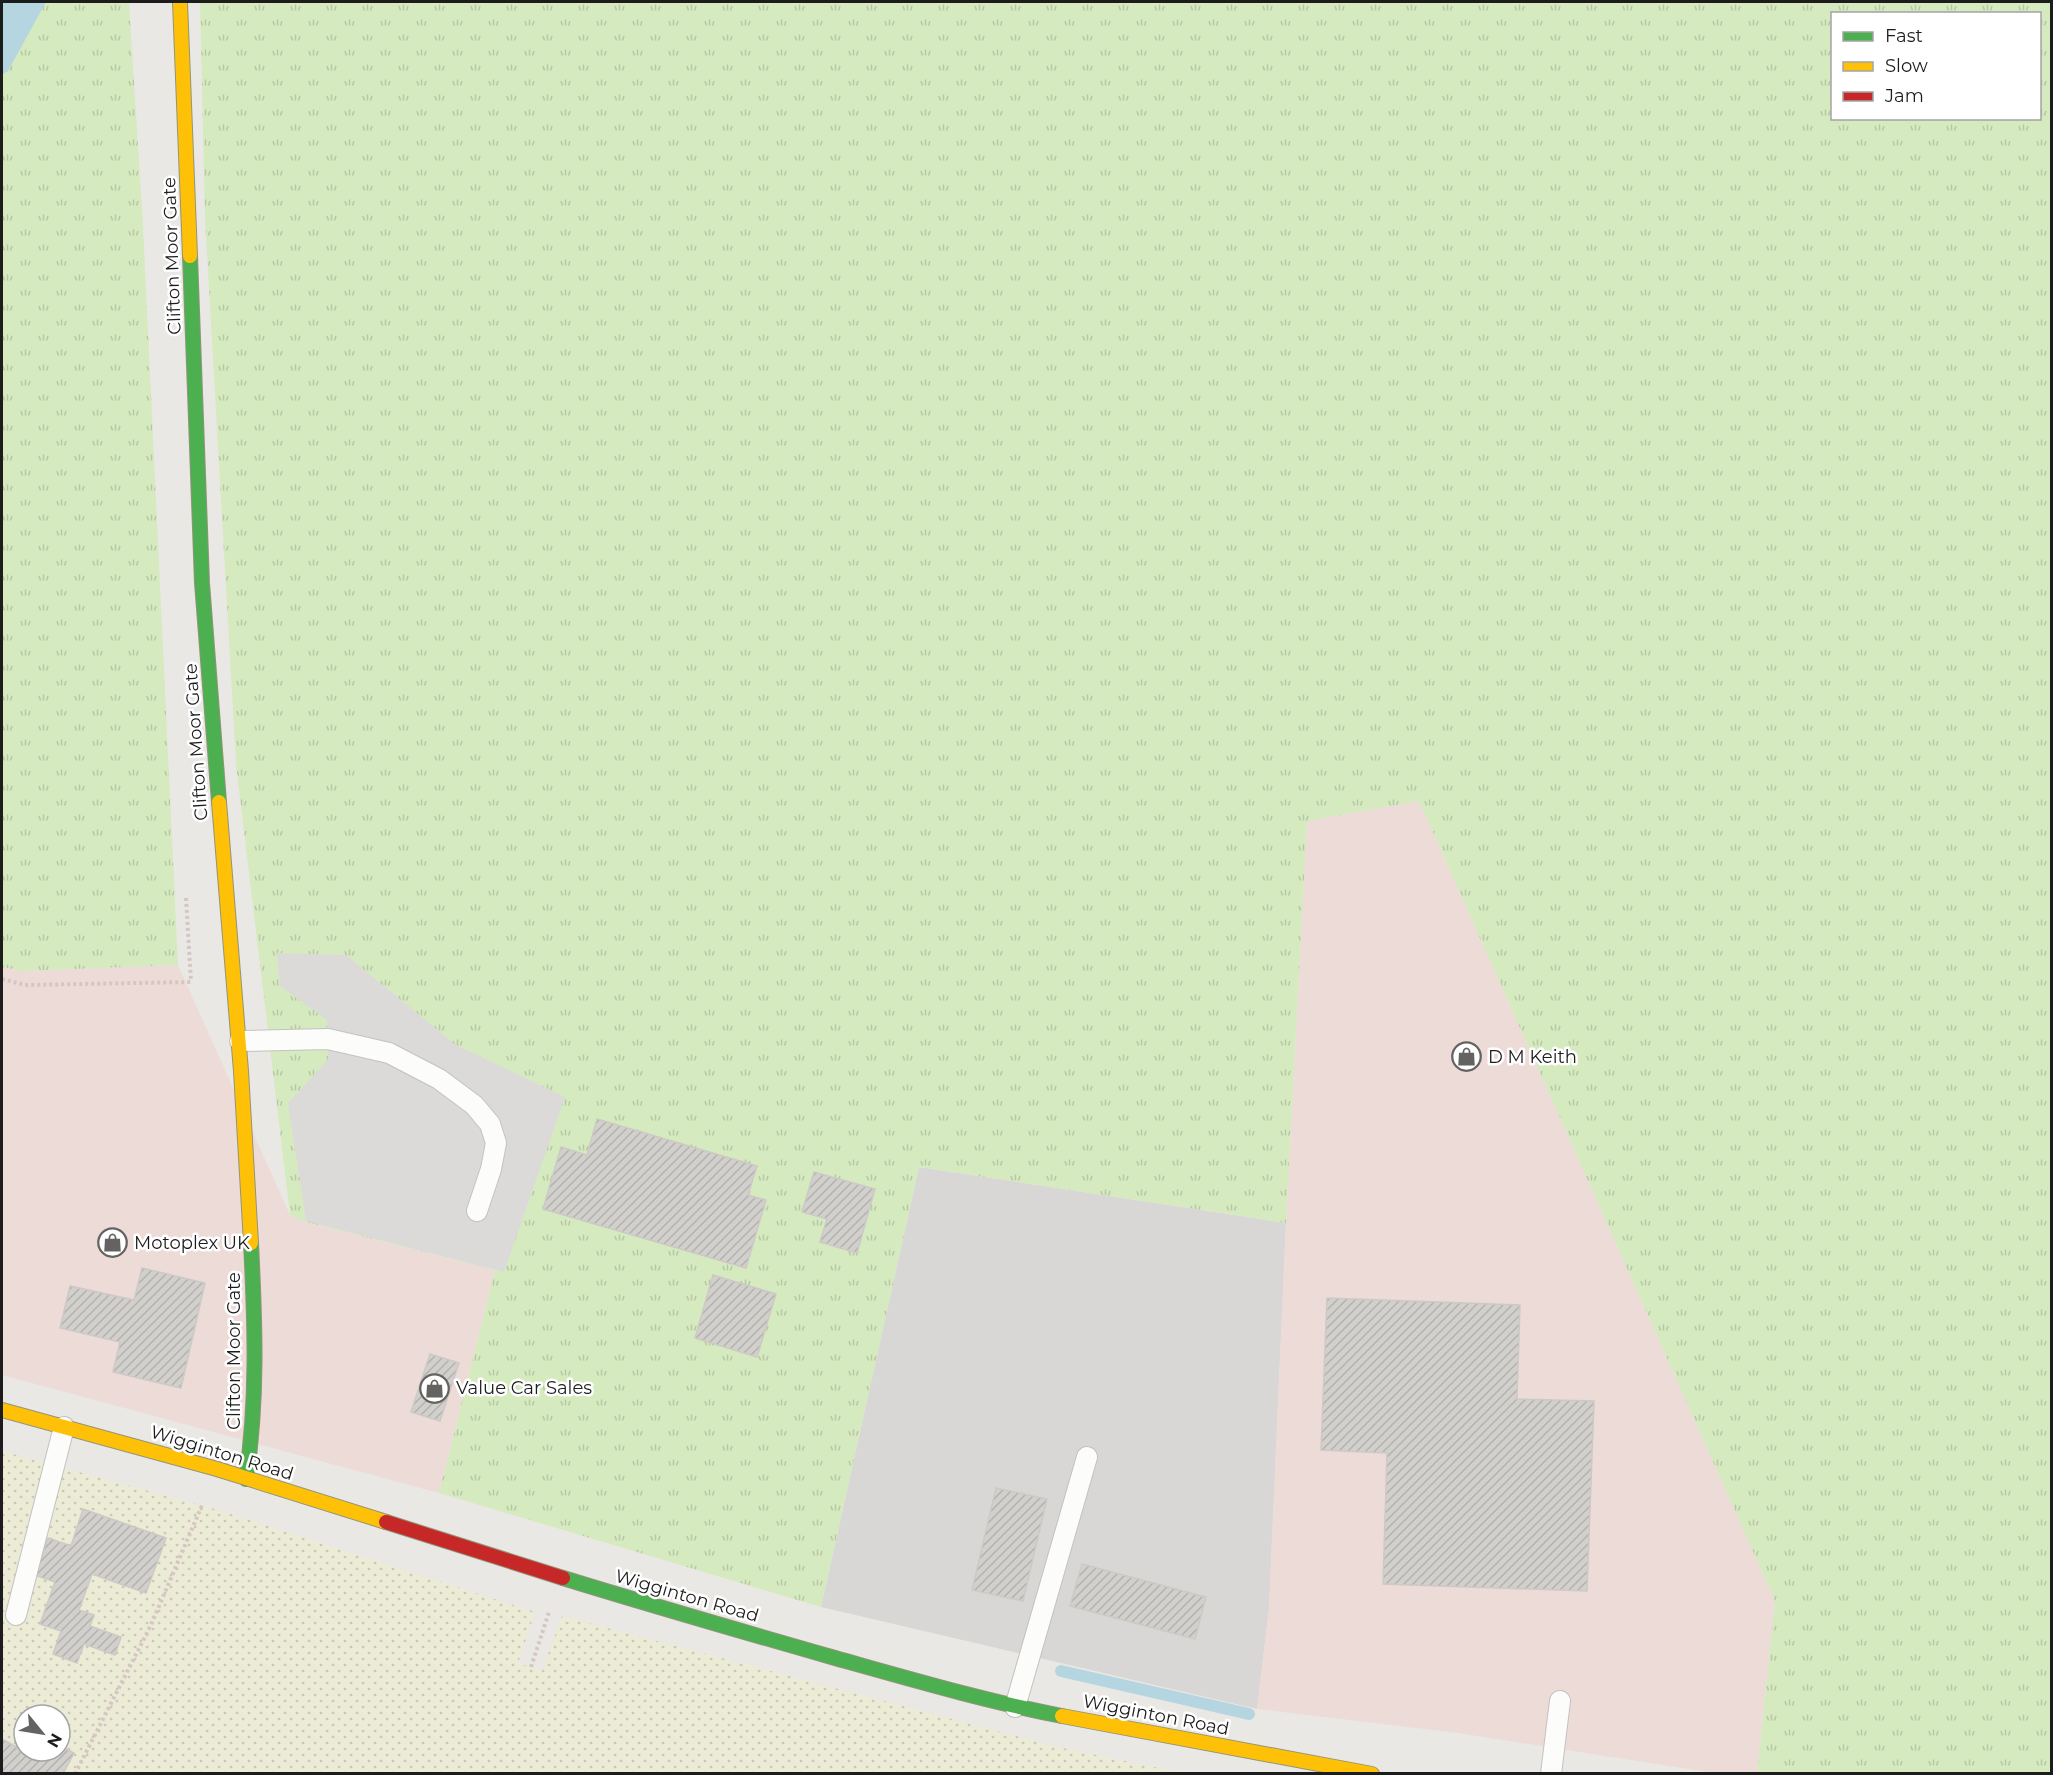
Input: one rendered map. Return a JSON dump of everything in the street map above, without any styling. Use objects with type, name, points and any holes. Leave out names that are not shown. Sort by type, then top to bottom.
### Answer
[{"type":"street","name":"Clifton Moor Gate","points":[[180,2],[202,583],[232,977],[240,1041],[255,1341],[252,1443],[246,1479]]},
{"type":"street","name":"Wigginton Road","points":[[2,1410],[217,1469],[665,1610],[1015,1707],[1372,1773]]},
{"type":"lane","points":[[240,1041],[328,1039],[389,1053],[439,1079],[474,1105],[490,1124],[496,1143],[491,1169],[477,1211]]},
{"type":"lane","points":[[16,1615],[64,1427]]},
{"type":"lane","points":[[1015,1707],[1087,1457]]},
{"type":"lane","points":[[1551,1773],[1560,1701]]},
{"type":"path","points":[[2,979],[25,985],[191,982],[232,977]]},
{"type":"path","points":[[75,1773],[152,1625],[217,1469]]},
{"type":"path","points":[[531,1667],[561,1577]]},
{"type":"shaded area","name":"D M Keith","points":[[1419,801],[1775,1601],[1757,1773],[1714,1773],[1458,1733],[1257,1709],[1269,1609],[1307,821]]},
{"type":"shaded area","points":[[277,953],[346,955],[456,1045],[565,1097],[504,1272],[306,1221],[288,1103],[328,1060],[327,1020],[280,986]]},
{"type":"shaded area","points":[[178,965],[290,1215],[306,1222],[495,1270],[439,1493],[2,1375],[2,967],[22,971]]},
{"type":"shaded area","points":[[919,1167],[1286,1223],[1269,1609],[1257,1709],[821,1607]]},
{"type":"green space","points":[[2,2],[129,2],[143,225],[178,965],[22,971],[2,967]]},
{"type":"green space","points":[[200,2],[2051,2],[2051,1773],[1757,1773],[1775,1601],[1419,801],[1307,821],[1286,1223],[919,1167],[821,1607],[439,1493],[495,1270],[306,1222],[290,1215],[236,765],[205,218]]},
{"type":"green space","points":[[2,1451],[218,1510],[535,1612],[518,1663],[542,1671],[562,1616],[1058,1747],[1183,1773],[2,1773]]},
{"type":"water","points":[[2,2],[46,2],[8,71],[2,75]]},
{"type":"building","points":[[597,1119],[757,1166],[748,1195],[766,1200],[746,1268],[543,1209],[561,1147],[587,1155]]},
{"type":"building","points":[[814,1172],[875,1189],[857,1253],[820,1242],[827,1219],[802,1212]]},
{"type":"building","points":[[142,1268],[205,1283],[181,1388],[113,1372],[120,1342],[60,1328],[70,1286],[134,1300]]},
{"type":"building","points":[[713,1275],[776,1294],[757,1357],[695,1338]]},
{"type":"building","points":[[1327,1298],[1520,1305],[1517,1399],[1594,1401],[1587,1591],[1383,1584],[1387,1453],[1321,1450]]},
{"type":"building","name":"Value Car Sales","points":[[430,1354],[459,1363],[440,1421],[411,1412]]},
{"type":"building","points":[[996,1488],[1047,1499],[1023,1601],[972,1590]]},
{"type":"building","points":[[83,1509],[166,1538],[146,1593],[92,1574],[79,1610],[94,1615],[90,1626],[121,1637],[115,1655],[84,1644],[77,1663],[53,1654],[61,1631],[40,1624],[55,1582],[35,1575],[48,1538],[71,1546]]},
{"type":"building","points":[[1082,1564],[1206,1597],[1195,1639],[1070,1606]]},
{"type":"building","points":[[2,1739],[12,1744],[12,1763],[69,1763],[63,1774],[2,1773]]},
{"type":"waterway","points":[[1061,1671],[1249,1714]]},
{"type":"traffic: fast","points":[[190,256],[202,583],[219,802]]},
{"type":"traffic: fast","points":[[246,1479],[254,1391],[251,1243]]},
{"type":"traffic: fast","points":[[563,1578],[919,1682],[1062,1716]]},
{"type":"traffic: slow","points":[[180,2],[190,256]]},
{"type":"traffic: slow","points":[[219,802],[241,1071],[251,1243]]},
{"type":"traffic: slow","points":[[2,1410],[217,1469],[386,1522]]},
{"type":"traffic: slow","points":[[1062,1716],[1372,1774]]},
{"type":"traffic: jam","points":[[386,1522],[563,1578]]},
{"type":"place","name":"D M Keith","points":[[1467,1057]]},
{"type":"place","name":"Motoplex UK","points":[[113,1243]]},
{"type":"place","name":"Value Car Sales","points":[[435,1388]]}]
